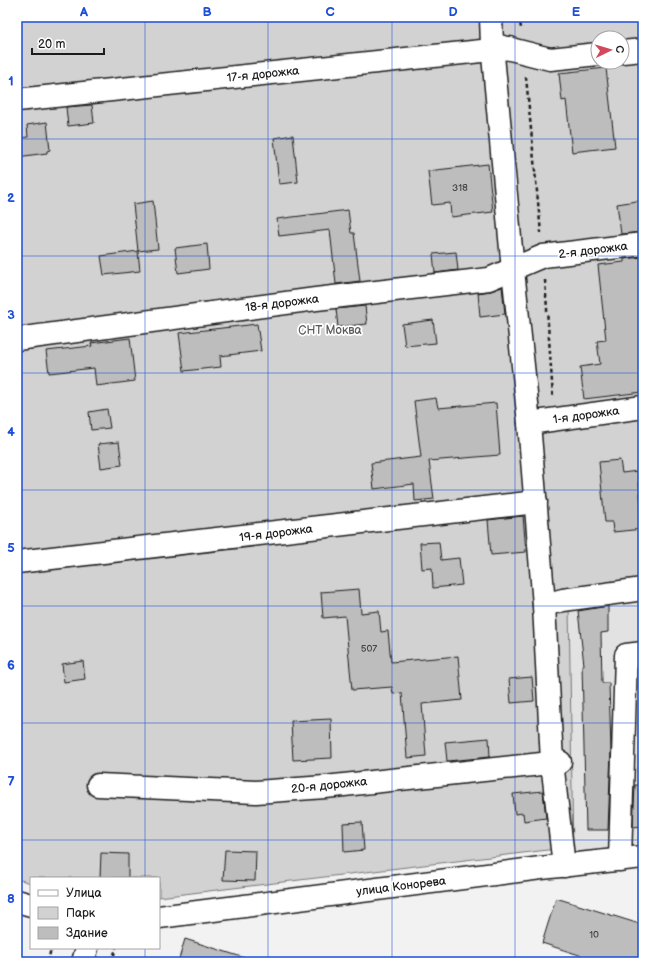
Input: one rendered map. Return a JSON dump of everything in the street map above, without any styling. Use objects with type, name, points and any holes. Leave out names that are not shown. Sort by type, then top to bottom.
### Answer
[{"type":"street","points":[[491,17],[498,48],[512,270],[536,502],[564,866]]},
{"type":"street","points":[[498,48],[550,59],[590,55]]},
{"type":"street","name":"17-я дорожка","points":[[17,100],[498,48]]},
{"type":"street","points":[[630,51],[643,50]]},
{"type":"street","name":"2-я дорожка","points":[[544,256],[643,244]]},
{"type":"street","name":"18-я дорожка","points":[[17,339],[316,299],[489,279],[544,256]]},
{"type":"street","name":"1-я дорожка","points":[[529,423],[643,407]]},
{"type":"street","name":"19-я дорожка","points":[[17,562],[536,502]]},
{"type":"street","points":[[544,605],[563,600],[643,590]]},
{"type":"street","points":[[620,860],[626,655],[643,653]]},
{"type":"street","name":"20-я дорожка","points":[[98,785],[256,792],[324,787],[556,762]]},
{"type":"street","name":"улица Конорева","points":[[160,917],[564,866],[643,858]]},
{"type":"street","points":[[17,901],[30,905]]},
{"type":"street","points":[[83,962],[87,949]]},
{"type":"path","points":[[48,962],[51,949]]},
{"type":"path","points":[[112,962],[116,949]]},
{"type":"shaded area","points":[[643,597],[643,845],[573,853],[569,606]]},
{"type":"green space","name":"СНТ Моква","points":[[17,17],[643,17],[643,597],[569,606],[573,853],[556,849],[160,897],[160,877],[30,877],[30,883],[17,879]]},
{"type":"building","points":[[590,70],[606,70],[615,147],[572,152],[566,100],[562,101],[559,73]]},
{"type":"building","points":[[92,105],[94,123],[68,126],[66,107]]},
{"type":"building","points":[[47,122],[50,150],[47,151],[47,153],[17,157],[17,138],[28,137],[27,125]]},
{"type":"building","points":[[293,135],[298,182],[279,184],[274,138]]},
{"type":"building","points":[[488,164],[493,212],[451,217],[450,203],[432,205],[428,171]]},
{"type":"building","points":[[643,200],[643,232],[621,234],[617,204]]},
{"type":"building","points":[[153,201],[158,249],[138,251],[133,204]]},
{"type":"building","points":[[348,210],[351,233],[354,233],[360,281],[336,284],[330,230],[279,236],[277,219]]},
{"type":"building","points":[[207,244],[209,269],[178,273],[175,248]]},
{"type":"building","points":[[138,251],[140,271],[104,275],[101,256]]},
{"type":"building","points":[[456,252],[458,270],[435,273],[433,254]]},
{"type":"building","points":[[643,257],[643,392],[584,399],[580,367],[600,364],[597,341],[606,340],[598,265],[624,262],[624,259]]},
{"type":"building","points":[[502,287],[505,314],[480,317],[478,293],[491,291]]},
{"type":"building","points":[[365,306],[367,324],[338,327],[336,309]]},
{"type":"building","points":[[433,320],[436,343],[405,346],[402,324]]},
{"type":"building","points":[[257,324],[261,351],[220,356],[221,367],[184,371],[179,333]]},
{"type":"building","points":[[130,338],[135,381],[96,386],[94,368],[49,373],[46,351],[92,346],[91,343]]},
{"type":"building","points":[[436,398],[438,408],[496,403],[500,455],[429,461],[434,499],[415,501],[414,484],[374,489],[371,463],[421,457],[414,401]]},
{"type":"building","points":[[107,409],[110,428],[91,430],[89,412]]},
{"type":"building","points":[[119,442],[122,465],[101,468],[98,444]]},
{"type":"building","points":[[620,460],[622,473],[638,471],[643,529],[613,532],[612,522],[605,522],[599,462]]},
{"type":"building","points":[[523,516],[526,552],[491,555],[488,520]]},
{"type":"building","points":[[439,542],[441,560],[459,558],[462,585],[433,588],[432,568],[422,569],[420,543]]},
{"type":"building","points":[[359,589],[361,613],[379,611],[381,632],[388,631],[391,662],[458,656],[462,700],[422,704],[426,756],[407,758],[402,693],[393,694],[392,687],[352,690],[345,616],[323,618],[321,592]]},
{"type":"building","points":[[608,606],[608,632],[601,633],[602,683],[609,683],[611,751],[608,830],[586,830],[582,665],[584,665],[578,611]]},
{"type":"building","points":[[83,661],[85,679],[64,682],[62,664]]},
{"type":"building","points":[[532,677],[534,701],[511,703],[509,679]]},
{"type":"building","points":[[331,719],[332,758],[293,760],[291,721]]},
{"type":"building","points":[[489,738],[490,757],[447,761],[445,742]]},
{"type":"building","points":[[635,785],[643,785],[643,826],[633,827]]},
{"type":"building","points":[[543,791],[546,818],[524,821],[523,813],[515,814],[513,794]]},
{"type":"building","points":[[362,822],[364,850],[344,852],[343,823]]},
{"type":"building","points":[[225,850],[256,851],[255,881],[223,880]]},
{"type":"building","points":[[101,853],[128,854],[128,877],[100,877]]},
{"type":"building","points":[[556,898],[643,925],[643,962],[601,962],[542,943]]},
{"type":"building","points":[[185,939],[245,958],[244,962],[178,962]]}]
